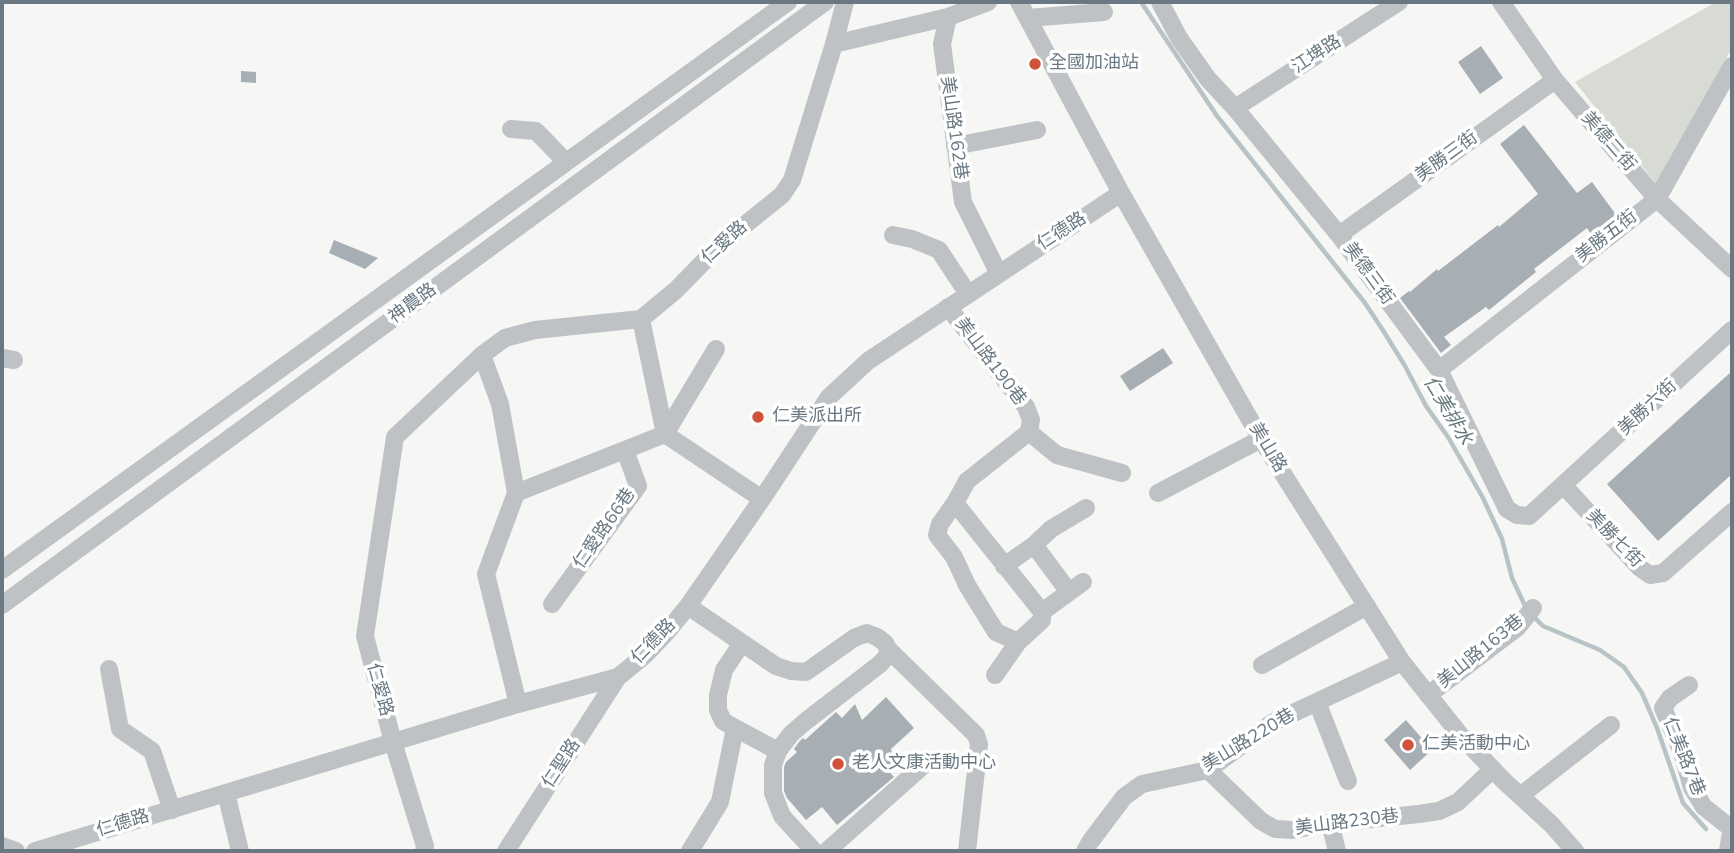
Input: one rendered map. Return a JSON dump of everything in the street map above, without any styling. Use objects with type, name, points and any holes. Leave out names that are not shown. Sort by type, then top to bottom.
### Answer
[{"type":"street","name":"神農路","points":[[2,570],[788,2]]},
{"type":"street","name":"神農路","points":[[2,605],[825,2]]},
{"type":"street","name":"仁愛路","points":[[424,851],[425,846],[393,742],[365,636],[395,437],[482,355],[505,338],[535,330],[641,319],[676,290],[721,244],[782,195],[792,180],[845,2]]},
{"type":"street","points":[[834,44],[948,17],[988,2]]},
{"type":"street","name":"美德三街","points":[[1160,2],[1179,38],[1208,79],[1236,108],[1339,235],[1439,370],[1507,509],[1517,515],[1529,516],[1564,486]]},
{"type":"street","name":"江埤路","points":[[1236,108],[1399,2]]},
{"type":"street","name":"美德二街","points":[[1501,2],[1555,80],[1657,199],[1732,269]]},
{"type":"street","points":[[1024,10],[1104,12]]},
{"type":"street","name":"美山路","points":[[1024,10],[1121,194],[1261,439],[1402,662],[1462,737],[1575,851]]},
{"type":"street","name":"美山路162巷","points":[[948,17],[942,44],[963,202],[999,274]]},
{"type":"street","name":"美勝五街","points":[[1439,370],[1657,199],[1732,66]]},
{"type":"street","name":"美勝三街","points":[[1339,235],[1555,80]]},
{"type":"street","points":[[511,129],[536,131],[566,162]]},
{"type":"street","points":[[955,146],[1037,130]]},
{"type":"street","name":"仁德路","points":[[35,851],[518,704],[618,677],[659,641],[688,606],[829,397],[868,361],[1121,194]]},
{"type":"street","points":[[893,235],[939,250],[968,294]]},
{"type":"street","name":"美山路190巷","points":[[948,307],[1026,407],[1031,420],[1029,432]]},
{"type":"street","points":[[641,319],[665,434],[762,499]]},
{"type":"street","name":"美勝六街","points":[[1564,486],[1732,330]]},
{"type":"street","points":[[516,493],[665,434],[716,349]]},
{"type":"street","points":[[482,355],[500,404],[516,493],[485,574],[518,704]]},
{"type":"street","points":[[1017,642],[996,632],[967,585],[954,557],[937,535],[940,524],[967,481],[1029,432],[1057,455],[1122,473]]},
{"type":"street","points":[[1158,493],[1261,439]]},
{"type":"street","name":"仁愛路66巷","points":[[552,604],[638,486],[625,450]]},
{"type":"street","name":"美勝七街","points":[[1564,486],[1640,568],[1650,575],[1663,573],[1732,512]]},
{"type":"street","points":[[955,503],[1042,611],[1042,620],[1017,642],[995,676]]},
{"type":"street","points":[[1004,566],[1051,529],[1086,508]]},
{"type":"street","points":[[1034,545],[1076,587],[1042,611]]},
{"type":"street","points":[[688,606],[776,666],[791,671],[806,672],[854,638],[867,633],[884,643],[976,735],[979,744],[967,851]]},
{"type":"street","points":[[1262,665],[1367,606]]},
{"type":"street","name":"美山路163巷","points":[[1428,695],[1518,627],[1529,613]]},
{"type":"street","points":[[742,643],[724,670],[718,695],[718,710],[723,720],[735,729],[778,751]]},
{"type":"street","points":[[814,851],[782,816],[773,793],[772,765],[778,751],[791,734],[880,664],[887,656],[888,649]]},
{"type":"street","name":"美山路220巷","points":[[1085,851],[1124,797],[1142,785],[1208,770],[1272,723],[1402,662]]},
{"type":"street","points":[[108,669],[120,729],[152,751],[172,810]]},
{"type":"street","name":"仁聖路","points":[[506,851],[618,677]]},
{"type":"street","name":"仁美路7巷","points":[[1689,685],[1670,698],[1663,708],[1682,752],[1692,788],[1704,807],[1732,828]]},
{"type":"street","name":"美山路220巷","points":[[1317,702],[1348,781]]},
{"type":"street","points":[[1520,796],[1611,725]]},
{"type":"street","points":[[690,851],[720,802],[735,729]]},
{"type":"street","points":[[827,851],[926,763]]},
{"type":"street","name":"美山路230巷","points":[[1208,770],[1261,821],[1275,829],[1293,830],[1330,823],[1439,811],[1458,802],[1493,769]]},
{"type":"street","points":[[226,793],[240,851]]},
{"type":"street","points":[[1330,823],[1337,851]]},
{"type":"street","points":[[1728,851],[1732,828]]},
{"type":"street","points":[[2,846],[16,851]]},
{"type":"shaded area","points":[[1716,2],[1732,2],[1732,48],[1657,185],[1575,82]]},
{"type":"building","points":[[1481,46],[1503,78],[1480,94],[1458,62]]},
{"type":"building","points":[[241,71],[256,72],[256,83],[241,82]]},
{"type":"building","points":[[1524,125],[1577,193],[1592,182],[1617,216],[1592,236],[1587,228],[1534,269],[1536,272],[1489,310],[1486,307],[1444,337],[1451,345],[1441,353],[1400,298],[1498,225],[1499,227],[1538,194],[1500,144]]},
{"type":"building","points":[[334,240],[378,258],[365,269],[329,253]]},
{"type":"building","points":[[1163,348],[1173,363],[1130,391],[1120,376]]},
{"type":"building","points":[[1732,371],[1732,474],[1658,541],[1607,484]]},
{"type":"building","name":"老人文康活動中心","points":[[886,697],[914,728],[891,749],[894,760],[888,770],[894,777],[837,825],[822,807],[806,820],[784,791],[784,767],[797,752],[794,749],[803,738],[805,740],[836,712],[842,718],[855,704],[862,720]]},
{"type":"building","name":"仁美活動中心","points":[[1406,720],[1432,750],[1410,770],[1384,740]]},
{"type":"waterway","name":"仁美排水","points":[[1141,2],[1217,116],[1365,303],[1384,332],[1483,498],[1502,539],[1512,578],[1526,608]]},
{"type":"waterway","name":"仁美排水","points":[[1532,615],[1543,626],[1600,650],[1624,667],[1642,693],[1683,803],[1706,829]]},
{"type":"place","name":"全國加油站","points":[[1035,64]]},
{"type":"place","name":"仁美派出所","points":[[758,417]]},
{"type":"place","name":"仁美活動中心","points":[[1408,745]]},
{"type":"place","name":"老人文康活動中心","points":[[838,764]]}]
